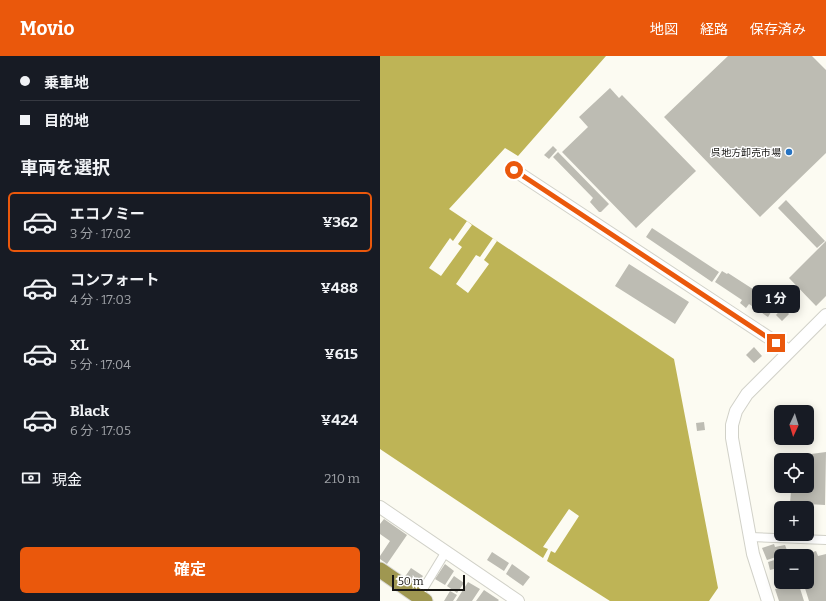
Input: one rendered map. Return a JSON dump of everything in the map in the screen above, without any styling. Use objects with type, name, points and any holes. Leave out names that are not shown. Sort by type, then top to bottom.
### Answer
[{"type":"highway","points":[[380,570],[420,599]]},
{"type":"street","points":[[514,170],[789,352]]},
{"type":"street","points":[[768,601],[750,537],[732,438],[732,425],[736,411],[747,394],[826,315]]},
{"type":"street","points":[[380,507],[445,553],[518,601]]},
{"type":"street","points":[[750,537],[826,540]]},
{"type":"street","points":[[420,599],[445,553]]},
{"type":"shaded area","points":[[380,56],[606,56],[518,156],[505,148],[449,209],[674,359],[718,588],[709,601],[610,601],[547,561],[551,551],[555,553],[579,516],[569,509],[543,547],[548,549],[543,558],[380,449]]},
{"type":"pier","points":[[467,221],[472,225],[458,244],[462,247],[441,276],[429,268],[450,238],[453,241]]},
{"type":"pier","points":[[493,238],[497,241],[484,260],[489,264],[468,293],[456,284],[476,255],[480,257]]},
{"type":"building","points":[[728,56],[812,56],[826,70],[826,153],[760,217],[664,117]]},
{"type":"building","points":[[610,88],[619,98],[622,95],[696,171],[636,228],[562,152],[588,127],[579,117]]},
{"type":"building","points":[[553,146],[557,150],[549,159],[544,155]]},
{"type":"building","points":[[558,152],[609,204],[601,212],[599,212],[590,202],[593,198],[553,157]]},
{"type":"building","points":[[786,200],[825,241],[817,248],[778,208]]},
{"type":"building","points":[[652,228],[719,272],[712,282],[646,237]]},
{"type":"building","points":[[826,241],[826,296],[816,306],[789,278]]},
{"type":"building","points":[[629,264],[689,302],[675,324],[615,286]]},
{"type":"building","points":[[722,271],[727,274],[728,273],[776,304],[768,317],[749,304],[746,308],[740,303],[742,300],[715,282]]},
{"type":"building","points":[[783,307],[789,314],[782,321],[776,315]]},
{"type":"building","points":[[754,347],[762,356],[754,363],[746,355]]},
{"type":"building","points":[[704,422],[705,430],[697,431],[696,423]]},
{"type":"building","points":[[826,452],[825,505],[814,504],[814,501],[790,501],[791,493],[814,493],[814,454]]},
{"type":"building","points":[[384,519],[407,535],[387,564],[380,559],[380,556],[390,541],[380,534],[380,524]]},
{"type":"building","points":[[774,544],[775,547],[785,545],[786,549],[774,549],[774,558],[767,560],[762,548]]},
{"type":"building","points":[[816,551],[818,556],[826,554],[826,601],[809,601],[805,589],[814,589],[814,552]]},
{"type":"building","points":[[492,552],[509,563],[504,571],[487,560]]},
{"type":"building","points":[[774,560],[774,569],[770,570],[768,562]]},
{"type":"building","points":[[445,564],[454,571],[445,585],[435,579]]},
{"type":"building","points":[[512,564],[530,577],[523,586],[506,574]]},
{"type":"building","points":[[411,568],[423,576],[416,586],[404,578]]},
{"type":"building","points":[[454,576],[464,583],[457,593],[447,586]]},
{"type":"building","points":[[468,582],[480,589],[472,601],[456,601]]},
{"type":"building","points":[[775,589],[800,589],[804,601],[779,601]]},
{"type":"building","points":[[484,590],[499,600],[476,601]]},
{"type":"building","points":[[450,591],[457,595],[453,601],[444,601]]},
{"type":"place","name":"呉地方卸売市場","points":[[789,152]]},
{"type":"route","points":[[514,170],[776,343]]}]
